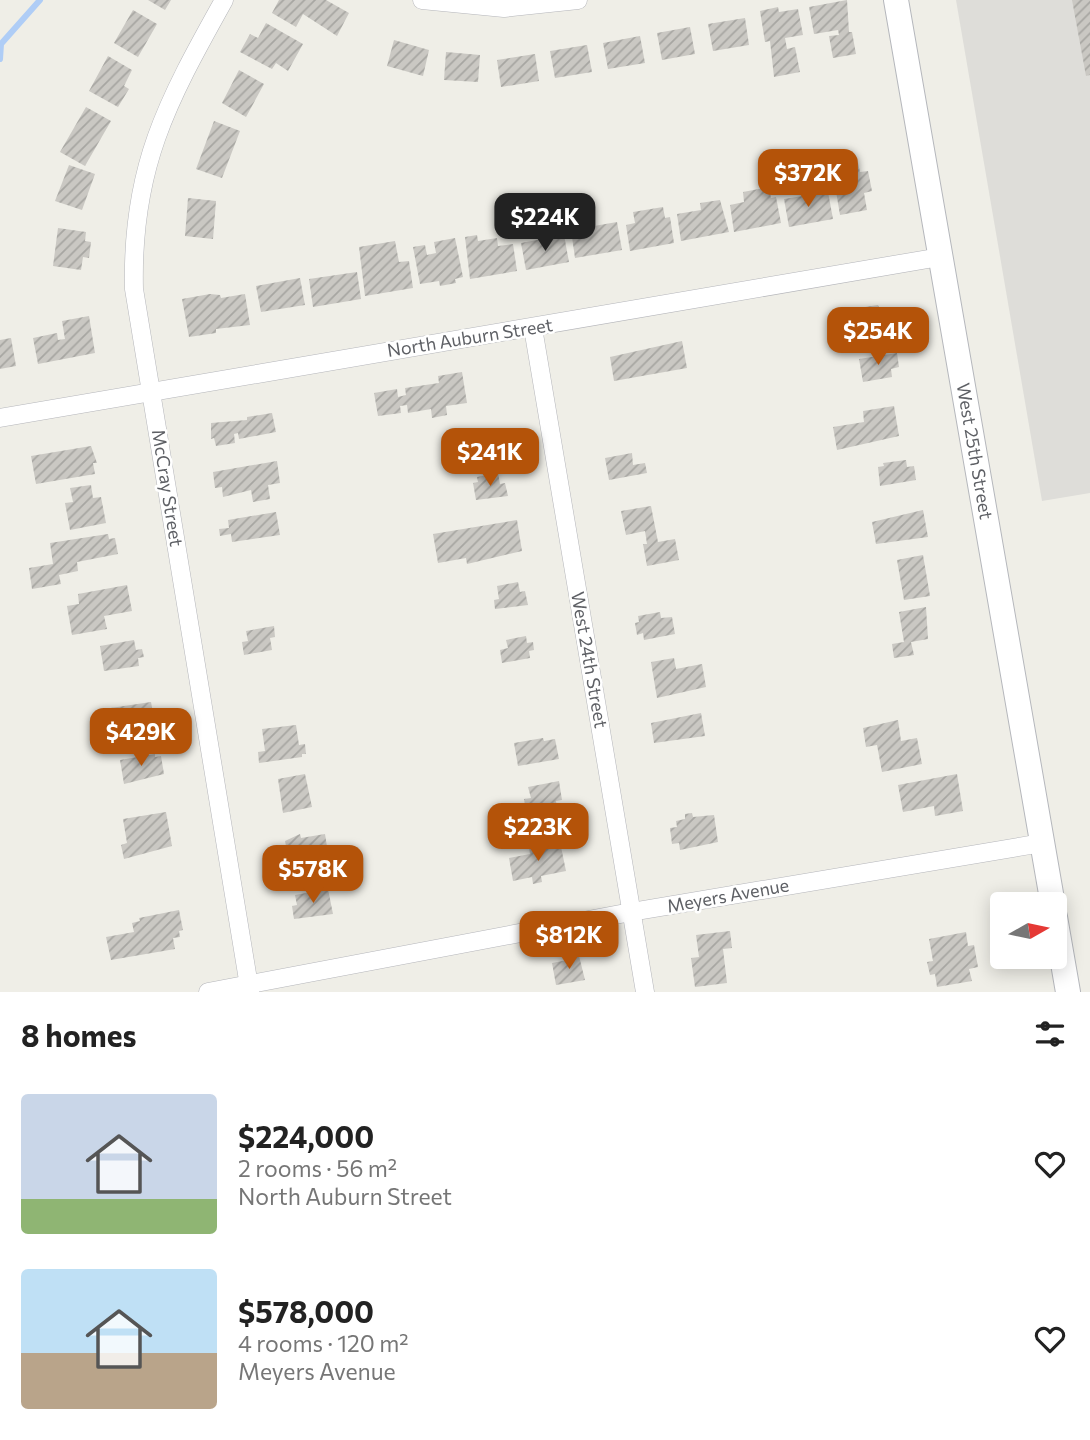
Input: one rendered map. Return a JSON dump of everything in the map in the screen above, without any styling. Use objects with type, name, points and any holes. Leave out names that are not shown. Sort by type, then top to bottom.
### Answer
[{"type":"main road","name":"West 25th Street","points":[[896,0],[1051,892]]},
{"type":"main road","points":[[1065,970],[1069,992]]},
{"type":"street","name":"McCray Street","points":[[224,0],[165,110],[146,162],[138,198],[133,252],[134,289],[249,989]]},
{"type":"street","points":[[422,0],[504,8],[578,0]]},
{"type":"street","name":"North Auburn Street","points":[[0,418],[940,257]]},
{"type":"street","name":"West 24th Street","points":[[533,328],[645,992]]},
{"type":"street","name":"Meyers Avenue","points":[[208,992],[249,989],[631,912],[1042,843]]},
{"type":"shaded area","points":[[956,0],[1090,0],[1090,493],[1042,501]]},
{"type":"building","points":[[148,0],[171,0],[165,10]]},
{"type":"building","points":[[279,0],[326,0],[349,13],[337,36],[303,14],[296,27],[272,13]]},
{"type":"building","points":[[847,0],[849,32],[852,32],[856,54],[833,58],[829,36],[839,35],[838,30],[814,34],[809,7]]},
{"type":"building","points":[[1072,0],[1090,0],[1090,75],[1086,76]]},
{"type":"building","points":[[778,7],[779,12],[798,9],[803,35],[785,38],[787,49],[795,47],[800,72],[774,77],[770,41],[765,42],[760,11]]},
{"type":"building","points":[[133,10],[157,24],[138,57],[114,43]]},
{"type":"building","points":[[745,18],[749,45],[713,51],[708,24]]},
{"type":"building","points":[[266,23],[303,44],[288,71],[276,63],[272,69],[240,52],[250,34],[258,38]]},
{"type":"building","points":[[690,27],[695,54],[662,60],[657,33]]},
{"type":"building","points":[[640,36],[645,63],[608,69],[603,43]]},
{"type":"building","points":[[394,40],[429,50],[423,76],[387,66]]},
{"type":"building","points":[[587,45],[592,72],[555,78],[550,51]]},
{"type":"building","points":[[446,52],[480,55],[478,82],[444,80]]},
{"type":"building","points":[[535,54],[539,81],[501,87],[497,60]]},
{"type":"building","points":[[108,56],[132,70],[124,86],[129,89],[118,107],[89,91]]},
{"type":"building","points":[[239,70],[264,84],[246,117],[222,103]]},
{"type":"building","points":[[86,107],[111,121],[85,166],[60,152]]},
{"type":"building","points":[[214,121],[240,131],[222,178],[196,169]]},
{"type":"building","points":[[858,163],[860,172],[868,171],[872,191],[864,193],[867,210],[840,215],[832,168]]},
{"type":"building","points":[[69,165],[95,174],[82,210],[55,201]]},
{"type":"building","points":[[769,187],[771,198],[776,197],[781,223],[734,232],[730,205],[744,202],[743,192]]},
{"type":"building","points":[[828,192],[833,219],[789,227],[784,199]]},
{"type":"building","points":[[188,198],[216,201],[213,239],[185,236]]},
{"type":"building","points":[[720,200],[729,232],[681,241],[677,214],[701,210],[700,203]]},
{"type":"building","points":[[663,207],[665,218],[670,217],[674,243],[630,251],[626,225],[635,223],[633,212]]},
{"type":"building","points":[[617,222],[622,250],[575,258],[571,230]]},
{"type":"building","points":[[58,228],[86,232],[85,241],[91,242],[89,258],[83,257],[81,270],[53,266]]},
{"type":"building","points":[[477,235],[478,241],[497,238],[498,246],[513,244],[517,271],[470,279],[465,237]]},
{"type":"building","points":[[564,235],[569,262],[526,270],[521,243]]},
{"type":"building","points":[[455,238],[463,277],[455,279],[456,283],[440,286],[439,281],[420,284],[413,247],[425,245],[427,255],[436,253],[434,242]]},
{"type":"building","points":[[395,241],[399,262],[409,261],[413,288],[365,296],[359,247]]},
{"type":"building","points":[[357,272],[361,299],[313,307],[309,279]]},
{"type":"building","points":[[300,278],[305,305],[261,312],[256,286]]},
{"type":"building","points":[[245,294],[250,325],[216,329],[216,333],[189,337],[182,299],[220,295],[221,298]]},
{"type":"building","points":[[878,305],[886,320],[881,320],[882,327],[835,335],[833,323],[842,321],[840,311]]},
{"type":"building","points":[[89,316],[95,353],[38,364],[33,338],[57,333],[58,340],[65,339],[62,321]]},
{"type":"building","points":[[11,338],[16,366],[0,369],[0,340]]},
{"type":"building","points":[[682,341],[687,368],[614,381],[610,357]]},
{"type":"building","points":[[897,353],[899,367],[891,369],[892,377],[863,382],[859,359]]},
{"type":"building","points":[[462,372],[467,403],[446,406],[447,415],[432,418],[431,409],[408,413],[407,405],[400,406],[401,413],[378,416],[374,393],[397,389],[398,397],[406,395],[405,388],[439,383],[438,376]]},
{"type":"building","points":[[894,406],[899,436],[837,450],[833,427],[864,422],[863,411]]},
{"type":"building","points":[[272,413],[276,432],[239,439],[238,433],[234,434],[235,443],[216,446],[214,438],[211,439],[211,423],[247,420],[247,417]]},
{"type":"building","points":[[91,446],[97,463],[93,463],[95,474],[36,484],[31,456]]},
{"type":"building","points":[[632,453],[633,465],[645,463],[647,473],[609,480],[605,458]]},
{"type":"building","points":[[906,460],[907,467],[914,466],[916,480],[880,486],[878,467],[884,466],[883,463]]},
{"type":"building","points":[[277,461],[280,483],[268,485],[270,499],[253,502],[251,490],[223,497],[222,487],[215,488],[213,472]]},
{"type":"building","points":[[498,473],[500,484],[505,483],[508,496],[476,500],[473,483],[478,482],[477,477]]},
{"type":"building","points":[[91,485],[93,498],[101,497],[106,523],[70,530],[65,503],[73,502],[70,488]]},
{"type":"building","points":[[651,506],[658,542],[675,539],[679,560],[647,566],[643,544],[647,544],[645,531],[626,535],[621,511]]},
{"type":"building","points":[[923,510],[928,537],[876,544],[872,522]]},
{"type":"building","points":[[276,512],[280,535],[232,542],[231,534],[220,536],[219,529],[229,528],[228,520]]},
{"type":"building","points":[[517,520],[522,551],[467,564],[466,558],[438,563],[433,534]]},
{"type":"building","points":[[108,534],[109,539],[115,538],[118,554],[77,562],[78,571],[59,575],[61,584],[32,589],[29,568],[53,564],[50,543]]},
{"type":"building","points":[[923,555],[930,596],[904,600],[897,560]]},
{"type":"building","points":[[518,582],[520,592],[525,591],[528,605],[495,609],[494,600],[499,599],[497,586]]},
{"type":"building","points":[[127,585],[132,611],[104,616],[107,629],[72,635],[67,606],[79,604],[78,594]]},
{"type":"building","points":[[926,607],[928,639],[911,642],[914,655],[894,658],[892,644],[904,642],[899,612]]},
{"type":"building","points":[[660,612],[661,618],[672,617],[675,634],[644,640],[643,633],[637,635],[635,623],[639,622],[638,616]]},
{"type":"building","points":[[274,626],[275,637],[270,638],[272,650],[244,655],[242,642],[248,641],[246,631]]},
{"type":"building","points":[[526,636],[527,643],[533,642],[534,650],[529,651],[530,658],[502,663],[500,650],[508,648],[506,640]]},
{"type":"building","points":[[134,640],[136,650],[142,649],[144,657],[138,658],[139,666],[104,671],[100,646]]},
{"type":"building","points":[[674,658],[676,669],[702,664],[706,687],[657,698],[651,662]]},
{"type":"building","points":[[151,702],[154,718],[148,719],[150,728],[121,732],[119,723],[106,725],[104,709]]},
{"type":"building","points":[[701,713],[705,736],[654,743],[651,723]]},
{"type":"building","points":[[898,720],[901,741],[917,738],[922,764],[882,772],[877,745],[866,747],[863,728]]},
{"type":"building","points":[[296,725],[299,745],[305,744],[306,754],[302,754],[302,757],[259,763],[258,752],[265,751],[262,729]]},
{"type":"building","points":[[543,738],[544,741],[555,739],[559,759],[518,766],[514,743]]},
{"type":"building","points":[[155,754],[155,757],[161,756],[164,774],[124,784],[120,760]]},
{"type":"building","points":[[305,774],[312,807],[283,813],[278,779]]},
{"type":"building","points":[[957,774],[963,811],[935,816],[934,806],[903,812],[898,785]]},
{"type":"building","points":[[559,781],[562,800],[556,801],[559,820],[535,824],[533,811],[526,812],[524,799],[531,798],[528,787]]},
{"type":"building","points":[[166,812],[172,846],[124,859],[121,845],[127,843],[123,819]]},
{"type":"building","points":[[692,813],[693,817],[714,815],[718,842],[680,850],[679,843],[672,844],[670,828],[677,827],[676,821],[685,819],[685,814]]},
{"type":"building","points":[[300,834],[301,838],[325,834],[329,859],[290,866],[285,841]]},
{"type":"building","points":[[560,842],[566,871],[541,876],[542,882],[533,884],[532,877],[513,881],[509,858],[530,854],[529,847]]},
{"type":"building","points":[[328,889],[333,914],[294,919],[292,906],[297,905],[295,895]]},
{"type":"building","points":[[179,910],[183,930],[179,931],[180,937],[173,938],[175,949],[111,960],[106,937],[134,932],[132,923],[140,921],[139,918]]},
{"type":"building","points":[[730,931],[732,948],[723,949],[727,983],[695,987],[691,958],[699,957],[696,935]]},
{"type":"building","points":[[966,932],[968,946],[974,945],[978,967],[969,969],[972,981],[937,987],[935,974],[930,975],[927,962],[933,961],[929,939]]},
{"type":"building","points":[[578,952],[585,980],[556,985],[552,963],[573,959],[571,953]]},
{"type":"waterway","points":[[0,59],[1,44],[40,0]]}]
